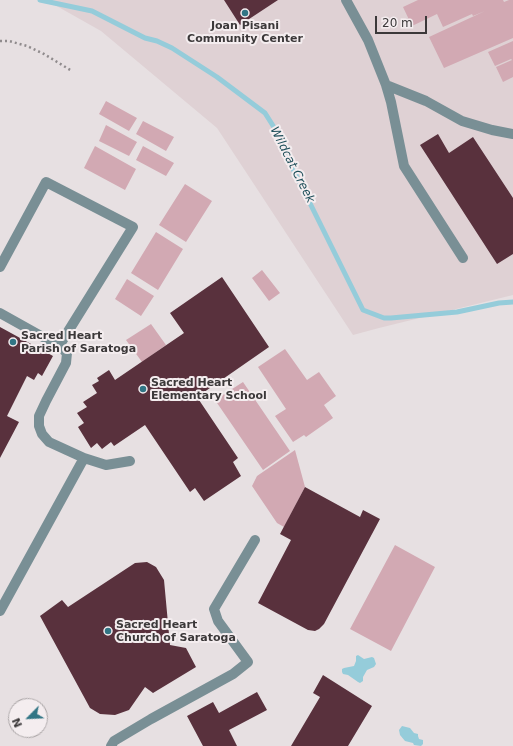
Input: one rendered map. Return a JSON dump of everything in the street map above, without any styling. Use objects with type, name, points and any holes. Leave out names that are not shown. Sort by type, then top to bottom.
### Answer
[{"type":"street","points":[[346,0],[368,40],[386,85],[404,166],[463,258]]},
{"type":"street","points":[[386,85],[426,101],[462,121],[492,130],[513,134]]},
{"type":"street","points":[[0,267],[46,182],[133,228],[60,346]]},
{"type":"street","points":[[0,313],[60,346],[67,353],[66,363],[39,416],[39,426],[42,434],[49,442],[84,458],[106,465],[130,461]]},
{"type":"street","points":[[0,611],[84,458]]},
{"type":"street","points":[[111,746],[114,741],[151,719],[234,674],[248,662],[218,621],[214,608],[255,540]]},
{"type":"path","points":[[0,42],[8,41],[27,46],[44,54],[72,71]]},
{"type":"shaded area","points":[[46,0],[513,0],[513,295],[353,335],[217,128],[101,31]]},
{"type":"shaded area","points":[[418,0],[503,0],[504,2],[513,0],[513,38],[444,68],[429,37],[485,11],[473,16],[472,14],[443,27],[437,14],[412,26],[403,7]]},
{"type":"shaded area","points":[[513,41],[513,77],[503,82],[496,67],[512,60],[511,59],[495,66],[488,52]]},
{"type":"shaded area","points":[[106,101],[137,118],[129,131],[99,114]]},
{"type":"shaded area","points":[[143,121],[174,137],[166,151],[136,134]]},
{"type":"shaded area","points":[[106,125],[137,142],[129,156],[99,141]]},
{"type":"shaded area","points":[[95,146],[136,169],[125,190],[84,168]]},
{"type":"shaded area","points":[[143,146],[174,163],[166,176],[136,160]]},
{"type":"shaded area","points":[[185,184],[212,201],[186,242],[159,225]]},
{"type":"shaded area","points":[[156,232],[183,249],[158,290],[131,273]]},
{"type":"shaded area","points":[[262,270],[280,293],[269,301],[252,278]]},
{"type":"shaded area","points":[[127,279],[154,296],[141,316],[115,299]]},
{"type":"shaded area","points":[[151,324],[166,345],[142,362],[126,340]]},
{"type":"shaded area","points":[[285,349],[307,380],[319,372],[336,396],[324,405],[333,418],[306,437],[304,435],[293,442],[275,416],[286,409],[258,367]]},
{"type":"shaded area","points":[[243,382],[290,451],[263,470],[215,400]]},
{"type":"shaded area","points":[[295,450],[305,487],[284,527],[277,523],[252,486],[257,476]]},
{"type":"shaded area","points":[[395,545],[435,567],[391,651],[350,629]]},
{"type":"water","points":[[358,655],[364,659],[374,658],[376,664],[374,667],[367,670],[363,677],[363,681],[360,683],[342,672],[342,669],[344,668],[354,666],[356,656]]},
{"type":"water","points":[[402,726],[410,728],[414,733],[418,734],[419,739],[423,740],[423,744],[421,746],[414,745],[413,743],[405,741],[400,735],[399,730]]},
{"type":"building","name":"Joan Pisani Community Center","points":[[224,0],[278,0],[240,25]]},
{"type":"building","points":[[438,134],[449,153],[473,137],[513,198],[513,254],[497,264],[420,145]]},
{"type":"building","name":"Sacred Heart Elementary School","points":[[222,277],[269,347],[197,397],[238,458],[233,462],[241,476],[204,501],[195,488],[190,492],[145,425],[114,446],[111,442],[102,449],[97,443],[91,448],[78,427],[84,423],[77,413],[87,407],[83,402],[97,393],[92,385],[99,381],[97,378],[109,370],[115,380],[184,333],[170,313]]},
{"type":"building","points":[[0,327],[53,356],[42,376],[38,373],[34,380],[27,376],[7,416],[19,422],[0,458]]},
{"type":"building","points":[[305,487],[360,517],[363,510],[380,519],[324,624],[315,631],[308,630],[258,603],[291,540],[280,534]]},
{"type":"building","name":"Sacred Heart Church of Saratoga","points":[[147,562],[156,567],[164,580],[170,645],[186,648],[196,667],[153,693],[145,687],[129,710],[115,715],[100,714],[90,708],[40,616],[62,600],[68,607],[135,563]]},
{"type":"building","points":[[323,675],[372,706],[348,746],[291,746],[320,697],[313,693]]},
{"type":"building","points":[[257,692],[267,710],[229,730],[237,746],[203,746],[187,716],[213,702],[219,713]]},
{"type":"waterway","name":"Wildcat Creek","points":[[40,0],[92,11],[145,38],[157,41],[172,48],[217,77],[265,113],[282,140],[292,167],[363,310],[384,318],[391,318],[457,312],[499,303],[513,302]]},
{"type":"place","name":"Joan Pisani Community Center","points":[[245,13]]},
{"type":"place","name":"Sacred Heart Parish of Saratoga","points":[[13,342]]},
{"type":"place","name":"Sacred Heart Elementary School","points":[[143,389]]},
{"type":"place","name":"Sacred Heart Church of Saratoga","points":[[108,631]]}]
